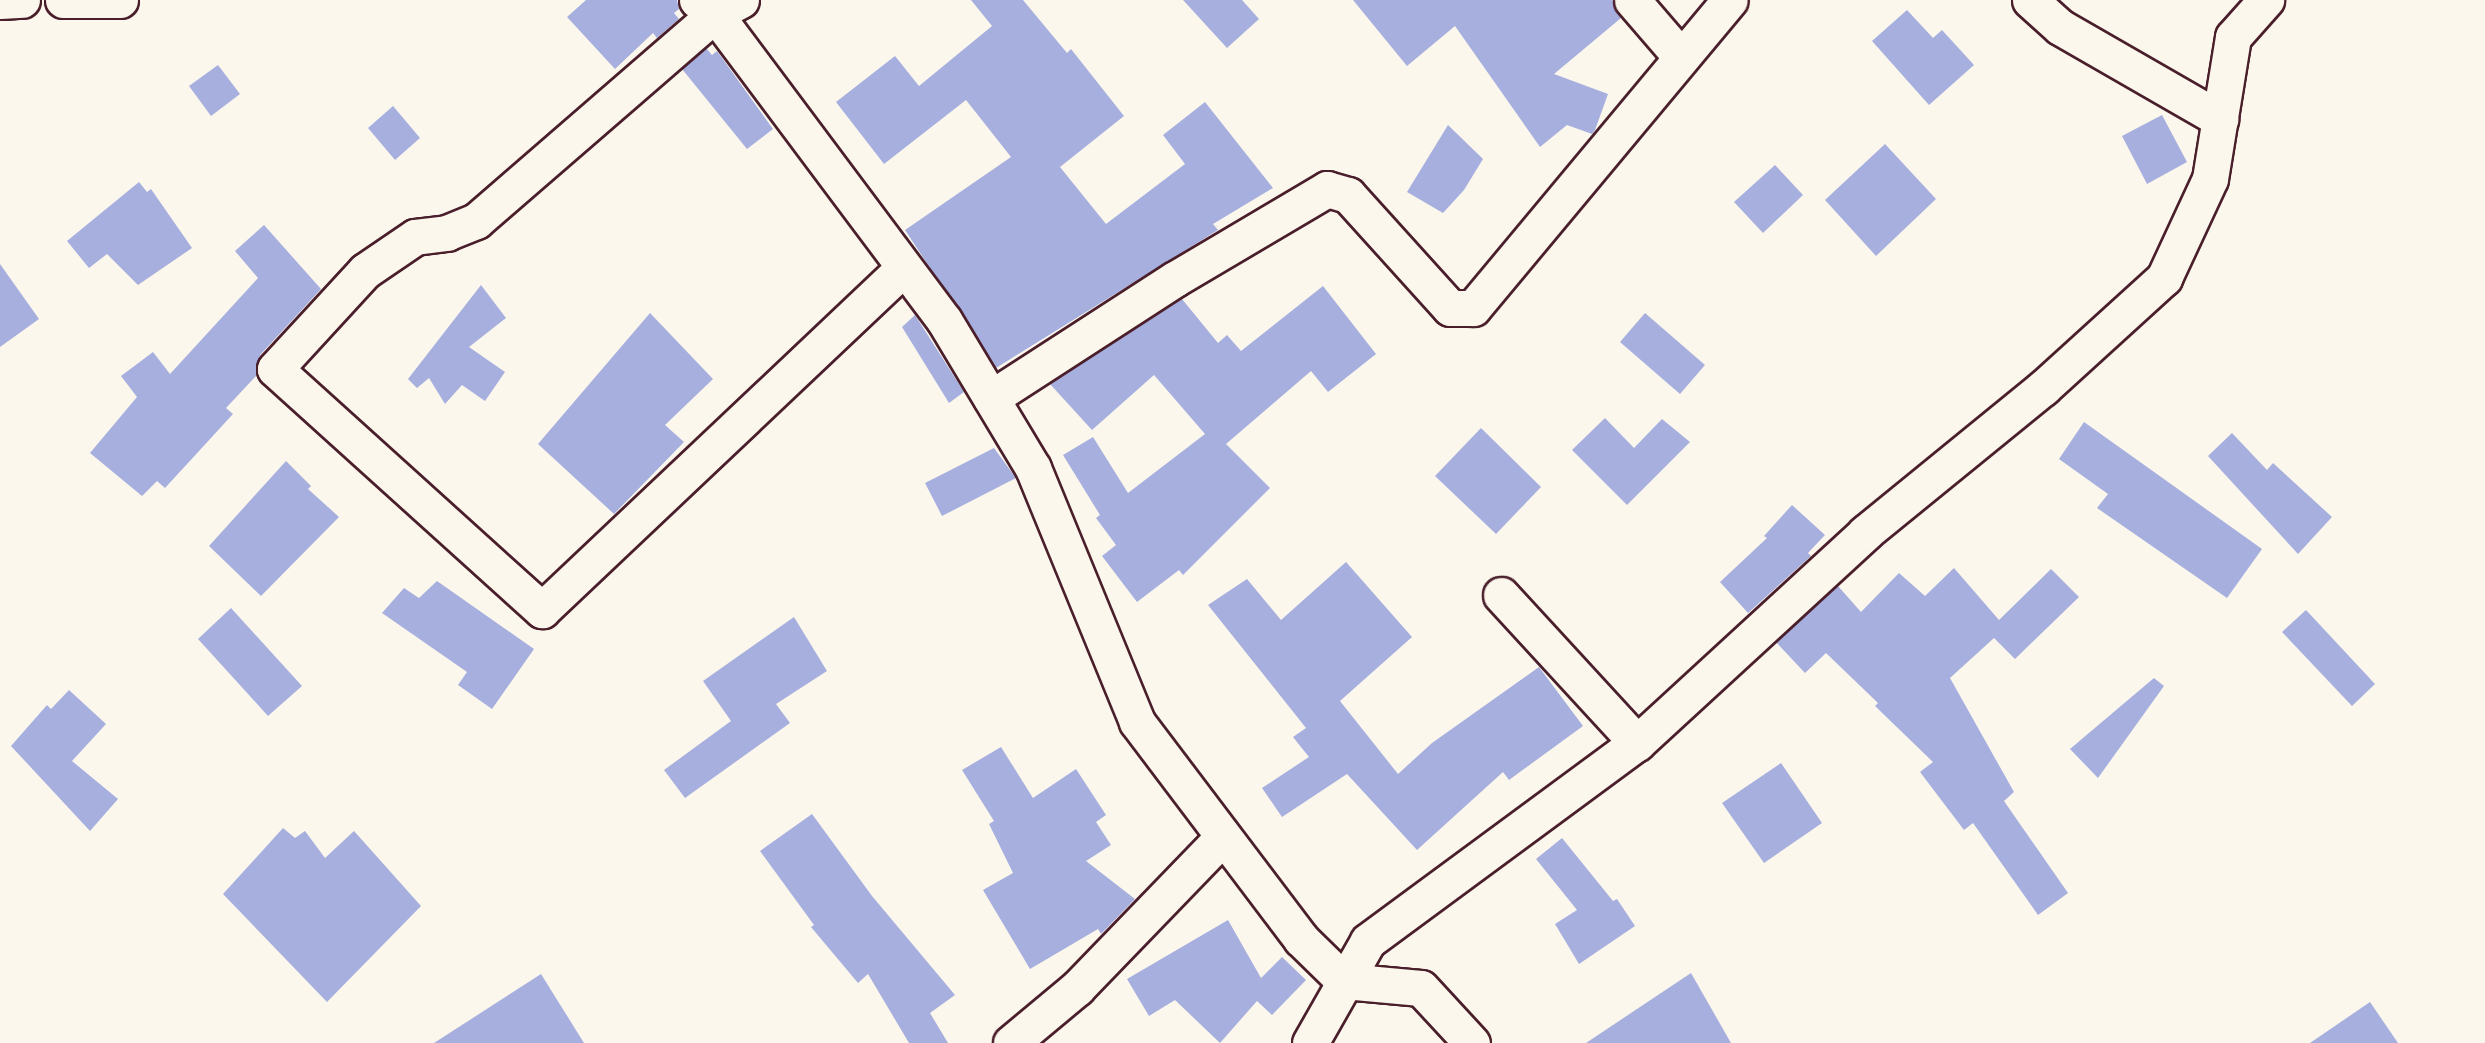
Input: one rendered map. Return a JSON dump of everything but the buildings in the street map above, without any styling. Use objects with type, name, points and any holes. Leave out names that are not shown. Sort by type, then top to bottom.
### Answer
[{"type":"street","points":[[0,1],[22,0]]},
{"type":"street","points":[[63,0],[120,0]]},
{"type":"street","points":[[1632,0],[1681,57]]},
{"type":"street","points":[[991,398],[1175,279],[1327,189],[1349,195],[1450,308],[1473,308],[1730,0]]},
{"type":"street","points":[[2030,0],[2060,27],[2220,119]]},
{"type":"street","points":[[1310,1043],[1368,941],[1637,743],[1865,533],[2043,388],[2164,278],[2210,179],[2233,37],[2266,0]]},
{"type":"street","points":[[904,268],[542,610],[275,369],[365,271],[415,237],[447,233],[476,222],[718,5],[904,268],[944,320],[1033,468],[1137,722],[1301,939],[1344,981],[1421,988],[1472,1043]]},
{"type":"street","points":[[1501,595],[1637,743]]},
{"type":"street","points":[[1011,1043],[1077,988],[1223,836]]}]
